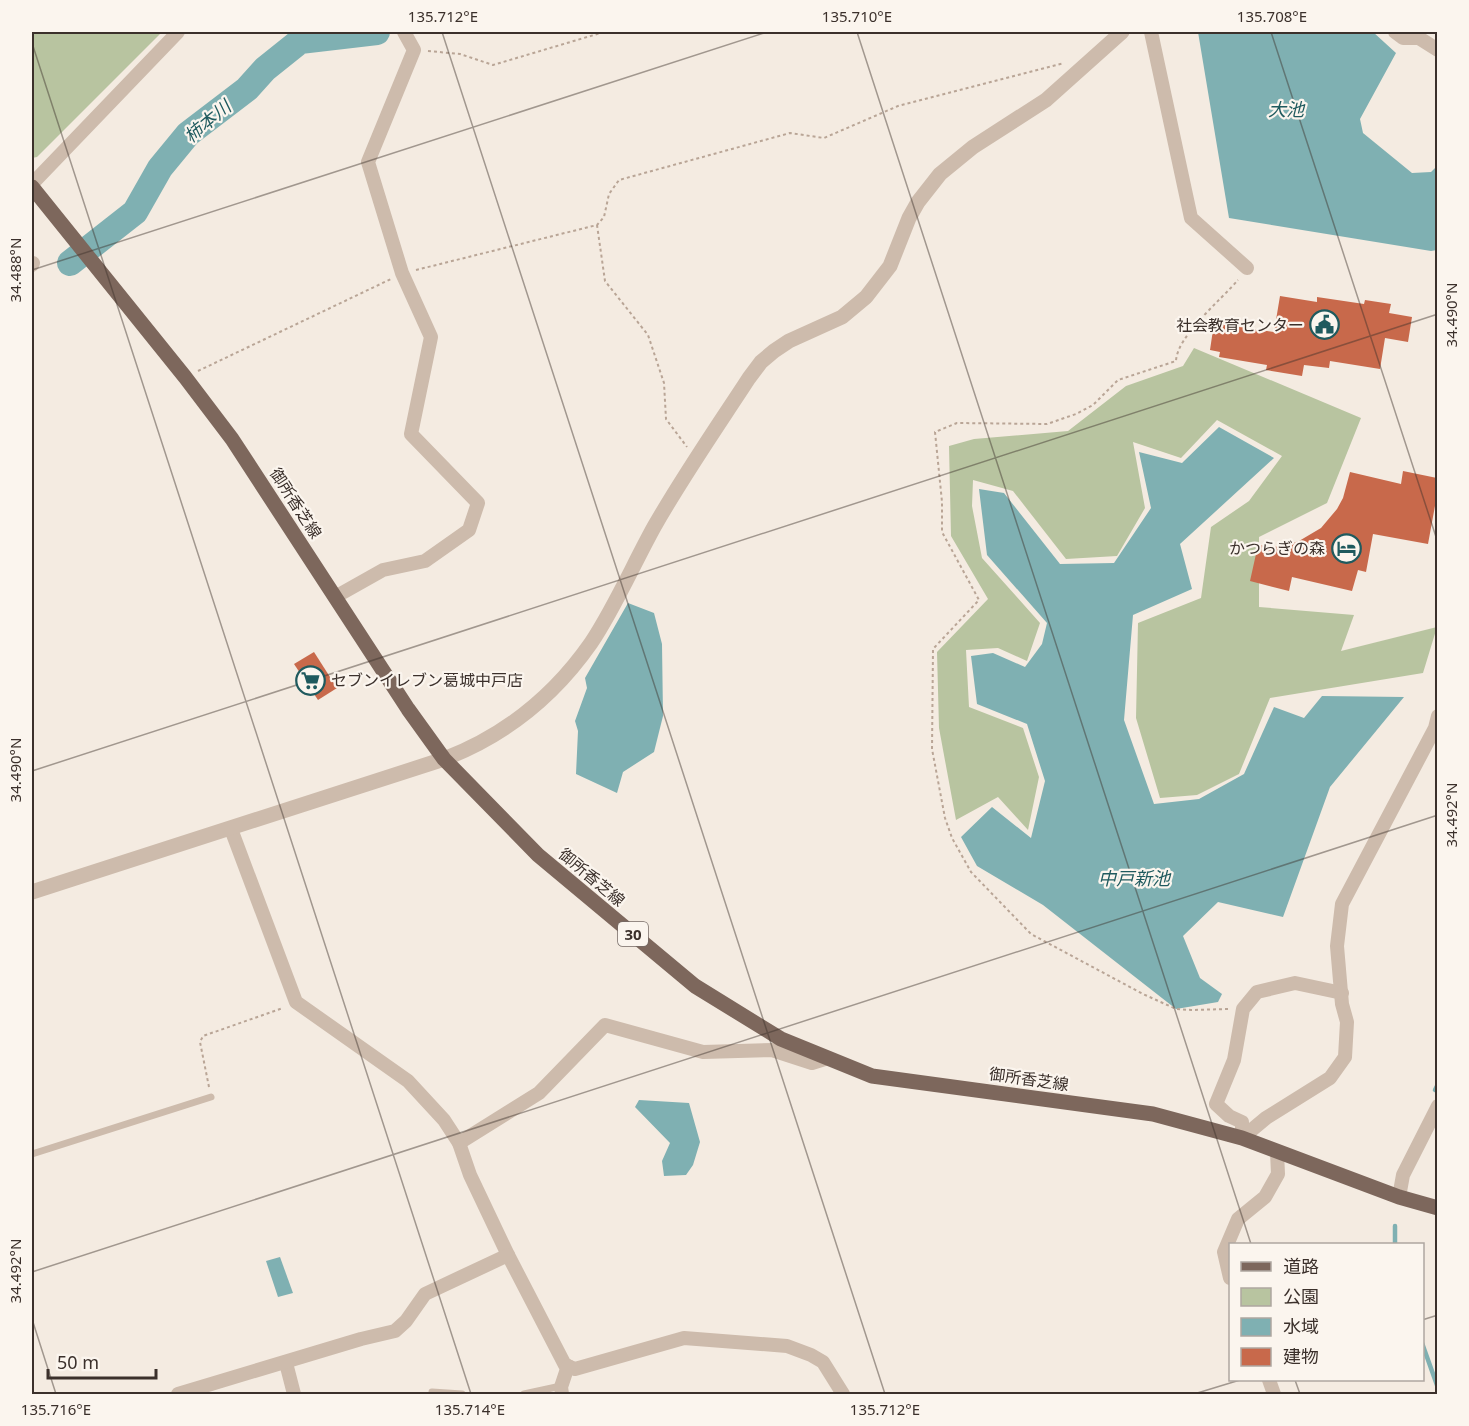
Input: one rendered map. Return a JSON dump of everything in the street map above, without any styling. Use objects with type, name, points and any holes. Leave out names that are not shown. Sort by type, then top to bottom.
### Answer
[{"type":"main road","name":"御所香芝線","points":[[32,185],[185,377],[250,465],[444,759],[538,855],[695,986],[774,1035],[872,1077],[1153,1114],[1242,1138],[1399,1197],[1437,1208]]},
{"type":"street","points":[[32,185],[178,32]]},
{"type":"street","points":[[32,892],[444,759],[468,750],[494,736],[520,718],[542,699],[577,662],[592,641],[654,528],[696,459],[761,362],[789,341],[842,317],[875,288],[890,266],[909,218],[918,202],[940,174],[973,147],[1046,100],[1122,32]]},
{"type":"street","points":[[1152,32],[1191,218],[1247,268]]},
{"type":"street","points":[[1395,32],[1403,38],[1423,35],[1437,50]]},
{"type":"street","points":[[335,597],[383,570],[425,561],[469,530],[478,502],[411,434],[430,337],[402,273],[368,162],[414,50],[405,33]]},
{"type":"street","points":[[1242,1138],[1266,1118],[1330,1078],[1345,1056],[1347,1022],[1341,993],[1338,946],[1342,904],[1435,728],[1437,717]]},
{"type":"street","points":[[231,829],[297,1003],[408,1081],[444,1120],[459,1143],[470,1175],[508,1255],[560,1357],[568,1366],[575,1369],[684,1338],[787,1346],[823,1362],[843,1395]]},
{"type":"street","points":[[1242,1138],[1242,1122],[1228,1116],[1216,1104],[1234,1060],[1243,1009],[1257,992],[1295,983],[1341,993]]},
{"type":"street","points":[[459,1143],[539,1093],[605,1025],[703,1052],[772,1050],[812,1063],[828,1059]]},
{"type":"street","points":[[765,1050],[774,1035]]},
{"type":"street","points":[[1399,1197],[1403,1174],[1437,1106]]},
{"type":"street","points":[[1229,1274],[1224,1252],[1238,1219],[1265,1197],[1278,1174],[1277,1152]]},
{"type":"street","points":[[178,1395],[361,1339],[395,1331],[406,1321],[424,1293],[508,1255]]},
{"type":"street","points":[[286,1363],[294,1395]]},
{"type":"street","points":[[562,1390],[568,1366]]},
{"type":"street","points":[[1269,1381],[1275,1395]]},
{"type":"lane","points":[[32,1154],[211,1097]]},
{"type":"lane","points":[[524,1395],[562,1390]]},
{"type":"lane","points":[[432,1392],[462,1395]]},
{"type":"path","points":[[414,50],[460,54],[493,65],[604,32]]},
{"type":"path","points":[[185,377],[402,273],[597,225],[604,217],[609,194],[619,180],[790,133],[824,138],[898,106],[1073,61],[1091,62]]},
{"type":"path","points":[[597,225],[605,281],[648,335],[664,383],[666,419],[696,459]]},
{"type":"path","points":[[1243,1009],[1176,1009],[1143,994],[1031,934],[971,872],[952,838],[945,818],[932,749],[931,680],[933,649],[979,600],[942,532],[942,502],[935,432],[957,423],[1047,424],[1076,414],[1093,405],[1118,380],[1176,361],[1176,354],[1183,340],[1247,268]]},
{"type":"path","points":[[211,1097],[200,1042],[203,1036],[297,1003]]},
{"type":"green space","points":[[32,32],[162,32],[37,157],[32,158]]},
{"type":"green space","points":[[1194,348],[1361,418],[1327,503],[1259,537],[1259,607],[1354,615],[1341,651],[1437,627],[1423,673],[1270,698],[1239,774],[1197,795],[1160,798],[1136,718],[1138,623],[1201,598],[1211,527],[1249,501],[1282,456],[1217,420],[1181,458],[1133,442],[1145,508],[1117,556],[1066,559],[1013,491],[973,480],[972,506],[982,558],[1040,623],[1027,661],[998,648],[966,650],[969,707],[1023,728],[1039,777],[1028,830],[998,797],[956,820],[939,728],[937,652],[988,599],[951,536],[949,446],[974,439],[1068,431],[1126,386],[1183,366]]},
{"type":"water","name":"大池","points":[[1198,32],[1373,32],[1396,53],[1360,119],[1363,133],[1412,173],[1431,172],[1437,166],[1437,250],[1431,251],[1229,218]]},
{"type":"water","name":"中戸新池","points":[[1219,427],[1274,458],[1180,544],[1192,589],[1133,615],[1124,720],[1154,804],[1199,799],[1244,774],[1274,707],[1304,718],[1322,696],[1404,697],[1330,787],[1283,917],[1218,902],[1183,936],[1200,978],[1222,994],[1218,1002],[1176,1009],[1043,905],[977,866],[961,837],[992,807],[1031,838],[1045,781],[1027,724],[977,704],[971,656],[993,653],[1025,667],[1042,644],[1047,623],[987,555],[979,489],[1004,493],[1060,564],[1114,563],[1151,508],[1139,452],[1182,463]]},
{"type":"water","points":[[628,603],[654,613],[662,644],[663,716],[654,752],[623,772],[617,793],[576,774],[578,731],[575,721],[587,688],[585,678]]},
{"type":"water","points":[[639,1100],[689,1103],[700,1142],[693,1165],[686,1175],[664,1176],[662,1161],[670,1143],[635,1107]]},
{"type":"water","points":[[280,1257],[293,1293],[278,1297],[266,1261]]},
{"type":"building","points":[[1280,296],[1317,302],[1317,297],[1364,304],[1365,300],[1391,304],[1389,313],[1412,317],[1408,342],[1385,338],[1380,369],[1330,361],[1329,368],[1304,365],[1302,376],[1266,370],[1267,365],[1219,357],[1220,352],[1210,350],[1214,323],[1274,332]]},
{"type":"building","points":[[1403,471],[1437,478],[1437,495],[1428,544],[1373,534],[1366,572],[1358,570],[1352,591],[1292,577],[1289,591],[1250,581],[1258,545],[1274,547],[1287,545],[1321,528],[1343,498],[1350,472],[1401,484]]},
{"type":"building","points":[[314,652],[337,688],[318,700],[294,664]]},
{"type":"waterway","name":"柿本川","points":[[70,263],[135,212],[160,168],[188,134],[247,89],[265,69],[300,41],[377,32]]},
{"type":"waterway","points":[[1435,1090],[1438,1084]]},
{"type":"waterway","points":[[1395,1226],[1395,1243]]},
{"type":"waterway","points":[[1424,1349],[1438,1388]]},
{"type":"place","name":"社会教育センター","points":[[1325,325]]},
{"type":"place","name":"かつらぎの森","points":[[1346,548]]},
{"type":"place","name":"セブンイレブン葛城中戸店","points":[[310,680]]}]
